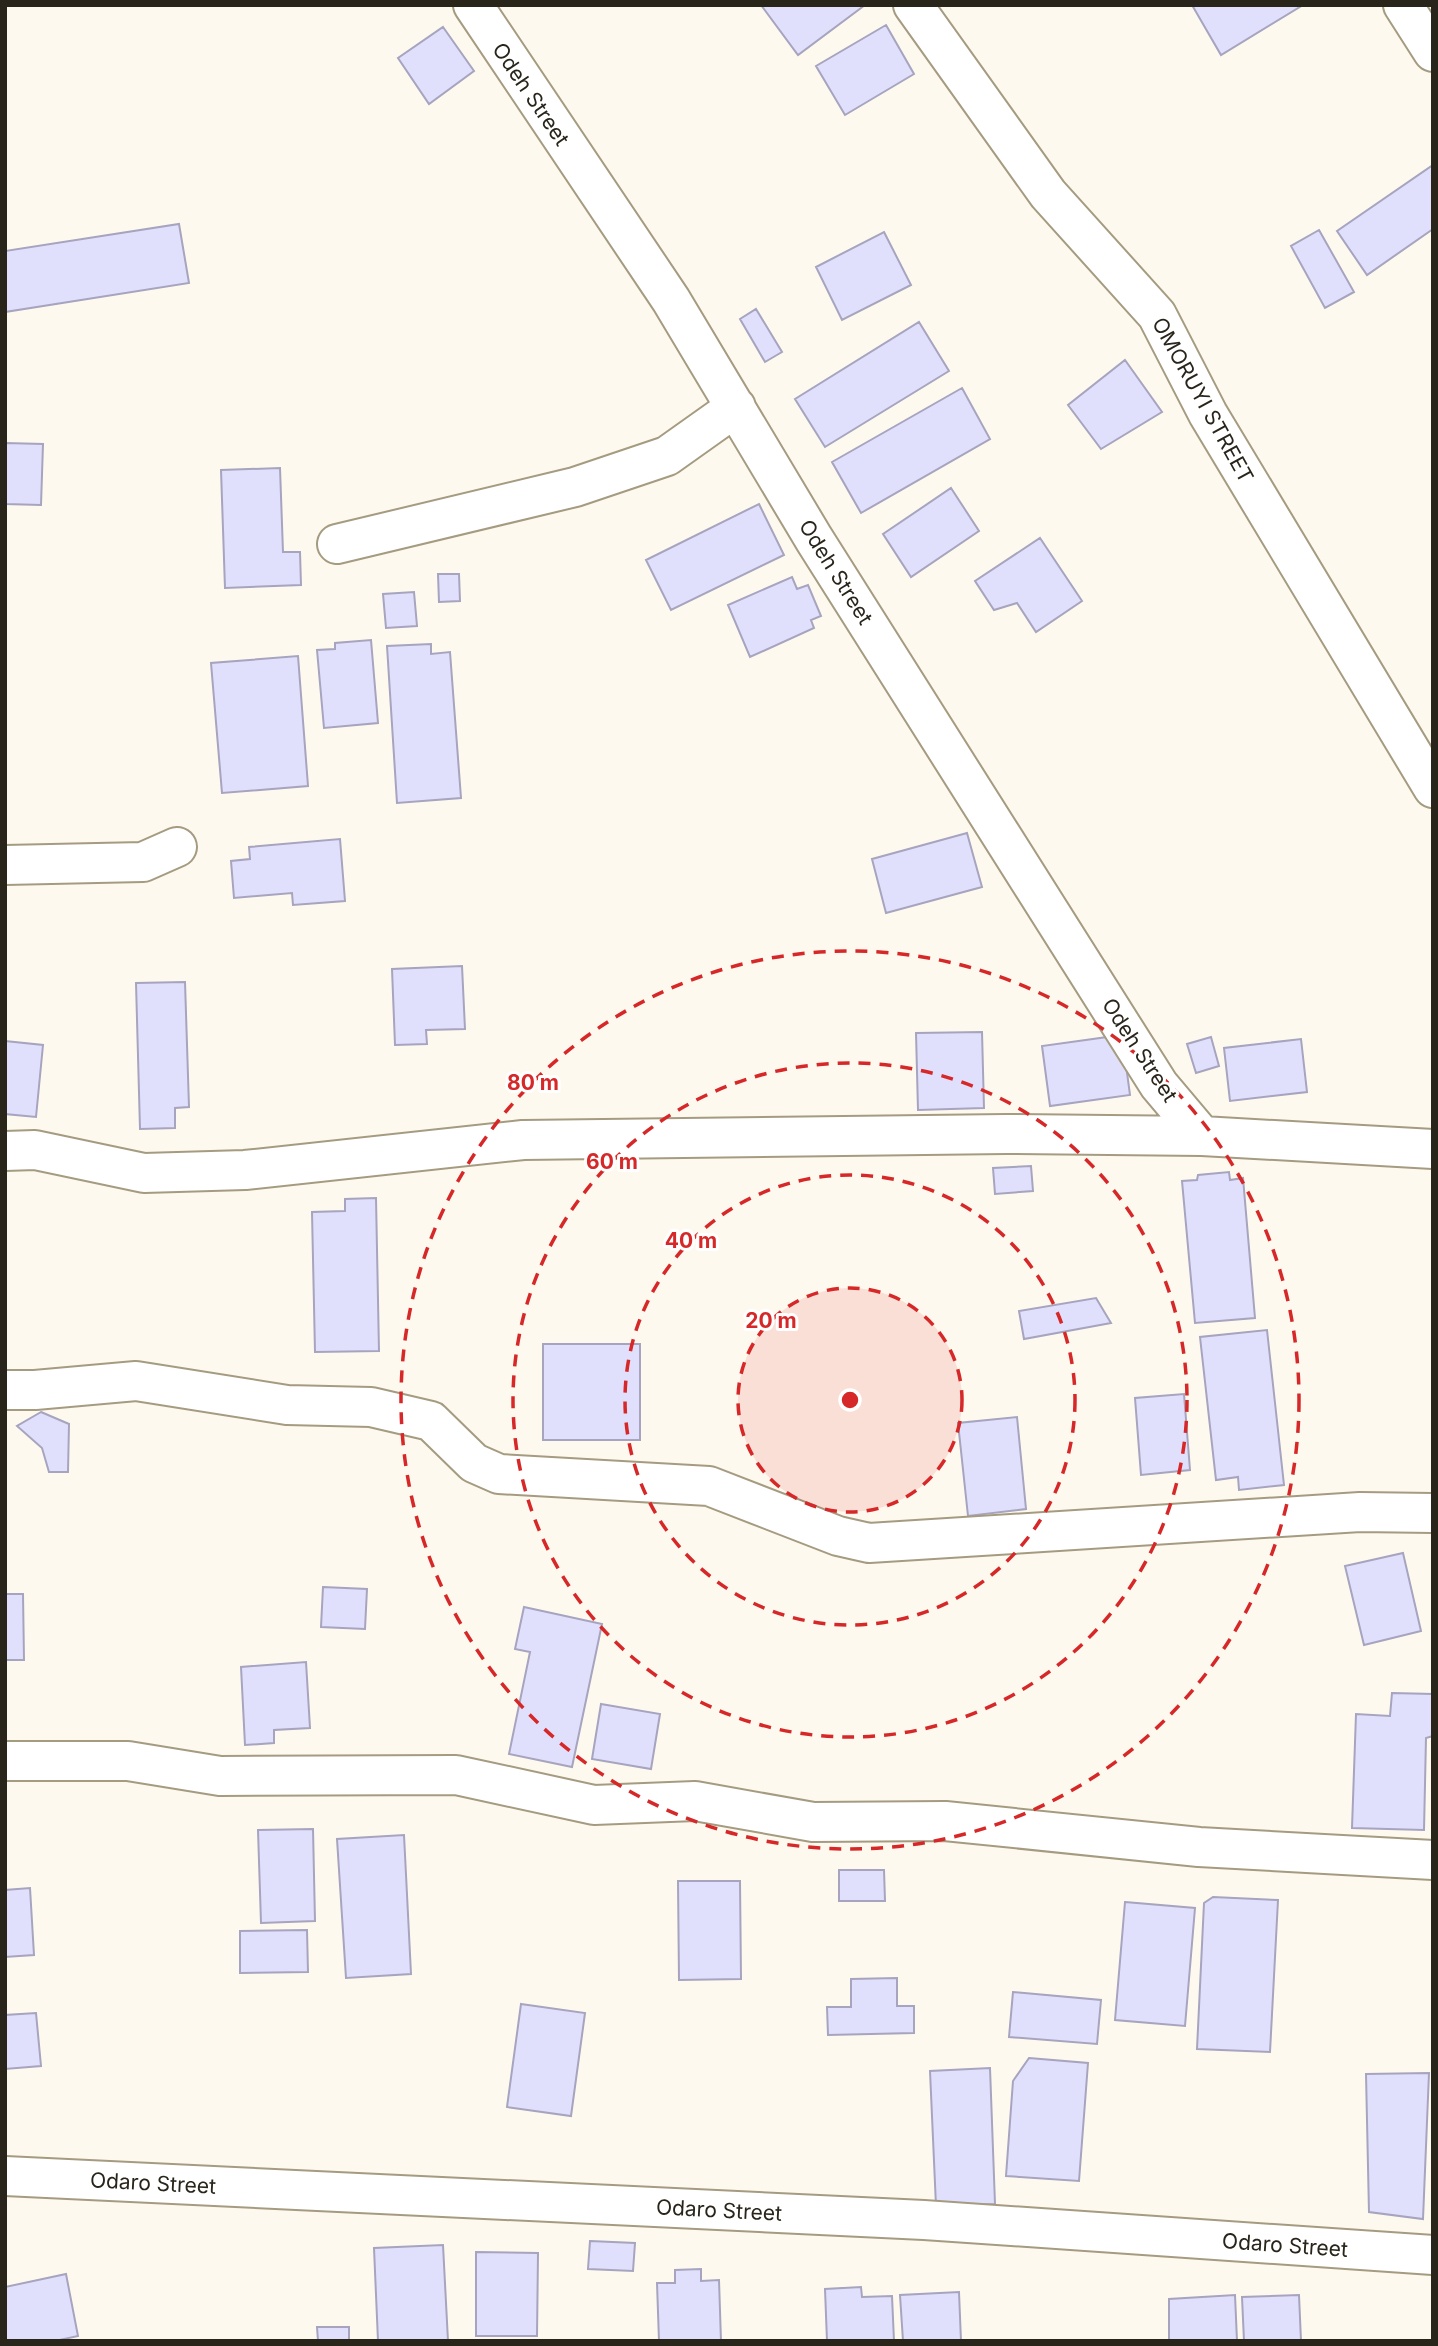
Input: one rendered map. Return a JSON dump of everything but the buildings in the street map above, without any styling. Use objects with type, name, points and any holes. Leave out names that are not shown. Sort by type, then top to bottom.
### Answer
[{"type":"street","name":"Odeh Street","points":[[473,5],[671,300],[814,539],[1159,1085],[1202,1136]]},
{"type":"street","name":"OMORUYI STREET","points":[[913,5],[1048,194],[1157,315],[1208,414],[1433,788]]},
{"type":"street","points":[[1403,5],[1433,52]]},
{"type":"street","points":[[337,544],[602,478],[667,456],[736,407]]},
{"type":"street","points":[[5,865],[143,862],[177,847]]},
{"type":"street","points":[[5,1151],[35,1150],[144,1173],[245,1170],[523,1140],[1006,1134],[1202,1136],[1433,1149]]},
{"type":"street","points":[[5,1390],[136,1381],[287,1405],[371,1407],[431,1421],[474,1463],[499,1474],[709,1486],[838,1536],[869,1543],[1360,1512],[1433,1513]]},
{"type":"street","points":[[5,1761],[128,1761],[219,1776],[456,1775],[594,1805],[695,1801],[813,1822],[944,1821],[1199,1847],[1433,1860]]},
{"type":"street","name":"Odaro Street","points":[[5,2176],[924,2220],[1433,2255]]}]
